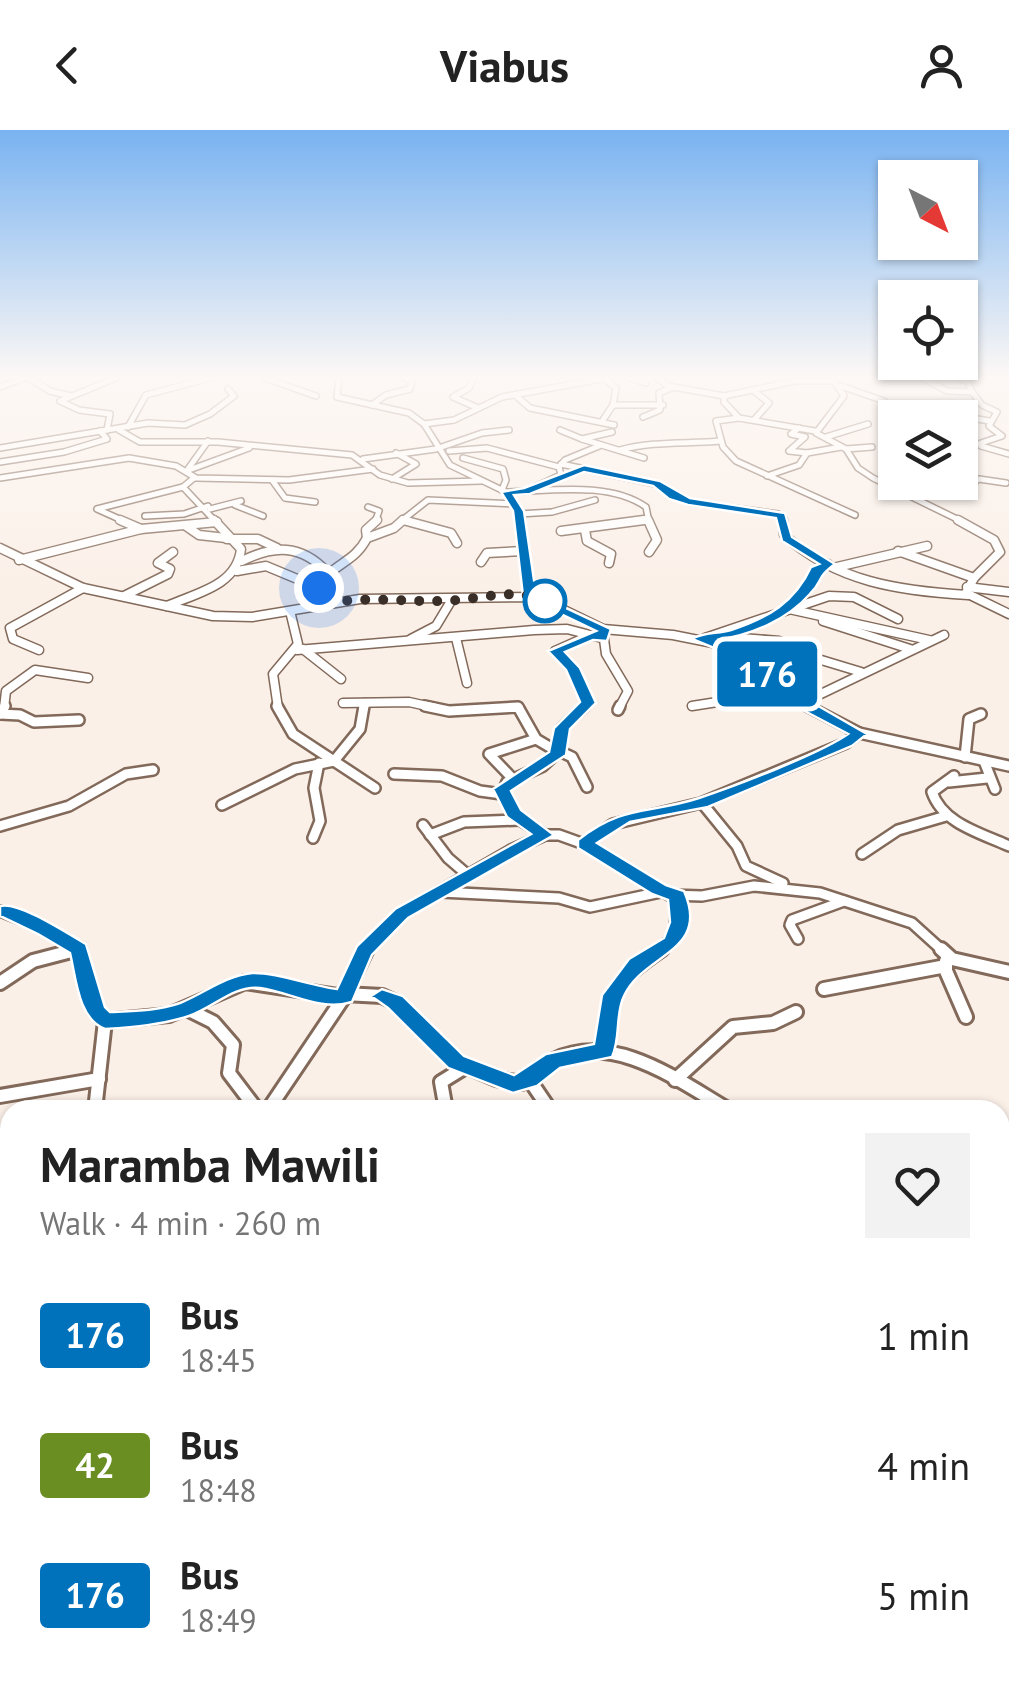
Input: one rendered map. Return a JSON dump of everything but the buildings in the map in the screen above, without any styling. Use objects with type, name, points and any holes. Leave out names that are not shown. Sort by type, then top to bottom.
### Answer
[{"type":"street","points":[[0,462],[69,450]]},
{"type":"street","points":[[184,486],[203,450]]},
{"type":"street","points":[[190,473],[243,450]]},
{"type":"street","points":[[290,450],[363,459],[431,450]]},
{"type":"street","points":[[437,450],[450,465],[504,491],[596,492],[635,499],[646,507],[658,540],[649,552]]},
{"type":"street","points":[[495,450],[560,469],[584,468],[656,484],[673,496],[707,506],[778,514],[786,538],[832,566],[897,591],[1009,592]]},
{"type":"street","points":[[526,491],[592,450]]},
{"type":"street","points":[[621,450],[644,458]]},
{"type":"street","points":[[728,450],[734,459],[766,476],[855,516]]},
{"type":"street","points":[[791,450],[827,450]]},
{"type":"street","points":[[846,450],[858,468],[878,478]]},
{"type":"street","points":[[392,479],[416,464],[395,453]]},
{"type":"street","points":[[766,476],[799,465],[808,453]]},
{"type":"street","points":[[734,459],[751,455]]},
{"type":"street","points":[[0,478],[140,456],[190,473],[272,480],[373,470]]},
{"type":"street","points":[[463,458],[503,469],[504,491],[519,514],[530,596]]},
{"type":"street","points":[[363,459],[373,470],[392,479],[448,484],[480,481]]},
{"type":"street","points":[[272,480],[285,498],[316,502]]},
{"type":"street","points":[[978,480],[1006,483]]},
{"type":"street","points":[[184,486],[209,508],[226,538],[242,548],[237,571]]},
{"type":"street","points":[[141,529],[97,508],[184,486]]},
{"type":"street","points":[[367,538],[391,530],[418,504],[432,499],[513,504]]},
{"type":"street","points":[[519,514],[552,512],[595,500]]},
{"type":"street","points":[[921,500],[975,528],[1005,549],[974,578],[968,591]]},
{"type":"street","points":[[145,516],[184,514],[238,503],[264,516]]},
{"type":"street","points":[[319,588],[327,572],[357,557],[367,538],[366,530],[378,519],[379,511],[368,507]]},
{"type":"street","points":[[403,520],[451,533],[457,544]]},
{"type":"street","points":[[560,531],[648,520]]},
{"type":"street","points":[[0,559],[141,529],[217,522]]},
{"type":"street","points":[[186,526],[199,535],[266,541],[277,548]]},
{"type":"street","points":[[585,530],[587,541],[610,554],[609,563]]},
{"type":"street","points":[[724,636],[798,603],[812,583],[812,574],[832,566],[927,546]]},
{"type":"street","points":[[0,548],[82,588],[241,618],[360,599],[451,601],[530,596],[599,634],[628,691],[618,710]]},
{"type":"street","points":[[242,561],[265,549],[277,548],[306,554],[327,572]]},
{"type":"street","points":[[481,562],[487,552],[524,551]]},
{"type":"street","points":[[898,551],[974,578]]},
{"type":"street","points":[[124,597],[168,574],[170,569],[158,562],[172,552]]},
{"type":"street","points":[[166,606],[237,571],[266,566],[319,588],[330,603]]},
{"type":"street","points":[[39,650],[13,639],[10,628],[82,588]]},
{"type":"street","points":[[968,591],[1009,614]]},
{"type":"street","points":[[798,603],[851,596],[898,619]]},
{"type":"street","points":[[407,642],[436,626],[451,601]]},
{"type":"street","points":[[789,609],[848,632],[910,649]]},
{"type":"street","points":[[290,611],[299,649],[341,680]]},
{"type":"street","points":[[818,618],[848,620],[931,641]]},
{"type":"street","points":[[376,788],[305,747],[277,708],[274,674],[282,659],[299,649],[560,629],[778,641],[818,660],[862,672]]},
{"type":"street","points":[[502,794],[504,786],[513,779],[543,766],[558,751],[562,728],[588,703],[572,668],[556,651],[599,634]]},
{"type":"street","points":[[802,703],[944,635]]},
{"type":"street","points":[[456,638],[468,682]]},
{"type":"street","points":[[699,639],[734,651],[802,703],[859,734],[1009,766]]},
{"type":"street","points":[[79,720],[34,722],[0,714],[5,686],[39,667],[88,678]]},
{"type":"street","points":[[692,706],[788,692]]},
{"type":"street","points":[[343,703],[409,702],[449,711],[518,707],[536,739],[572,757],[587,786]]},
{"type":"street","points":[[222,805],[286,773],[334,761],[360,729],[365,703]]},
{"type":"street","points":[[965,757],[969,718],[981,714]]},
{"type":"street","points":[[584,844],[625,818],[702,803],[846,743],[859,734]]},
{"type":"street","points":[[513,779],[489,754],[536,739]]},
{"type":"street","points":[[984,761],[995,789]]},
{"type":"street","points":[[314,838],[320,822],[314,788],[319,763]]},
{"type":"street","points":[[0,826],[69,806],[126,774],[153,770]]},
{"type":"street","points":[[394,774],[442,776],[480,791],[502,794],[520,820],[545,835]]},
{"type":"street","points":[[988,778],[951,779],[932,792],[946,816],[1009,846]]},
{"type":"street","points":[[702,803],[737,846],[746,866],[793,888]]},
{"type":"street","points":[[862,854],[898,830],[946,816]]},
{"type":"street","points":[[430,835],[464,822],[520,820]]},
{"type":"street","points":[[423,825],[448,858],[469,876]]},
{"type":"street","points":[[275,1100],[344,995],[364,952],[402,914],[545,835],[559,835],[584,844],[662,891],[678,896],[754,886],[793,888],[845,900],[912,923],[946,961],[966,1018]]},
{"type":"street","points":[[440,892],[559,898],[590,907],[662,891]]},
{"type":"street","points":[[604,1051],[613,995],[636,964],[673,942],[678,933],[678,896]]},
{"type":"street","points":[[798,939],[790,925],[792,920],[845,900]]},
{"type":"street","points":[[0,911],[45,929],[79,949],[95,1010],[105,1020],[153,1018],[187,1008],[234,984],[258,980],[308,994],[382,996],[396,1002],[446,1054],[513,1084],[529,1080],[554,1060],[604,1051],[619,1054],[711,1100]]},
{"type":"street","points":[[0,983],[34,962],[79,949]]},
{"type":"street","points":[[824,988],[946,961],[1009,972]]},
{"type":"street","points":[[187,1008],[213,1022],[233,1045],[229,1073],[250,1100]]},
{"type":"street","points":[[675,1080],[733,1028],[772,1024],[796,1012]]},
{"type":"street","points":[[96,1100],[105,1020]]},
{"type":"street","points":[[445,1100],[442,1082],[467,1066]]},
{"type":"street","points":[[0,1096],[99,1079]]},
{"type":"street","points":[[529,1080],[543,1100]]},
{"type":"bus line","name":"176","points":[[0,911],[45,929],[79,949],[95,1010],[105,1020],[153,1018],[187,1008],[234,984],[258,980],[308,994],[344,997],[364,952],[402,914],[511,850],[545,835],[513,814],[502,789],[513,779],[550,762],[557,755],[562,728],[588,703],[572,668],[556,651],[592,635],[602,638],[604,629],[530,596],[518,511],[507,492],[526,491],[584,468],[656,484],[688,502],[781,516],[786,538],[828,564],[816,570],[810,588],[786,611],[732,634],[699,639],[734,651],[818,714],[859,734],[846,743],[702,803],[625,818],[584,844],[659,890],[678,896],[680,922],[673,942],[636,964],[613,995],[604,1051],[554,1060],[529,1080],[513,1084],[456,1062],[396,1002],[382,996]]},
{"type":"route","points":[[319,588],[330,603],[360,599],[451,601],[508,594],[545,601]]}]
